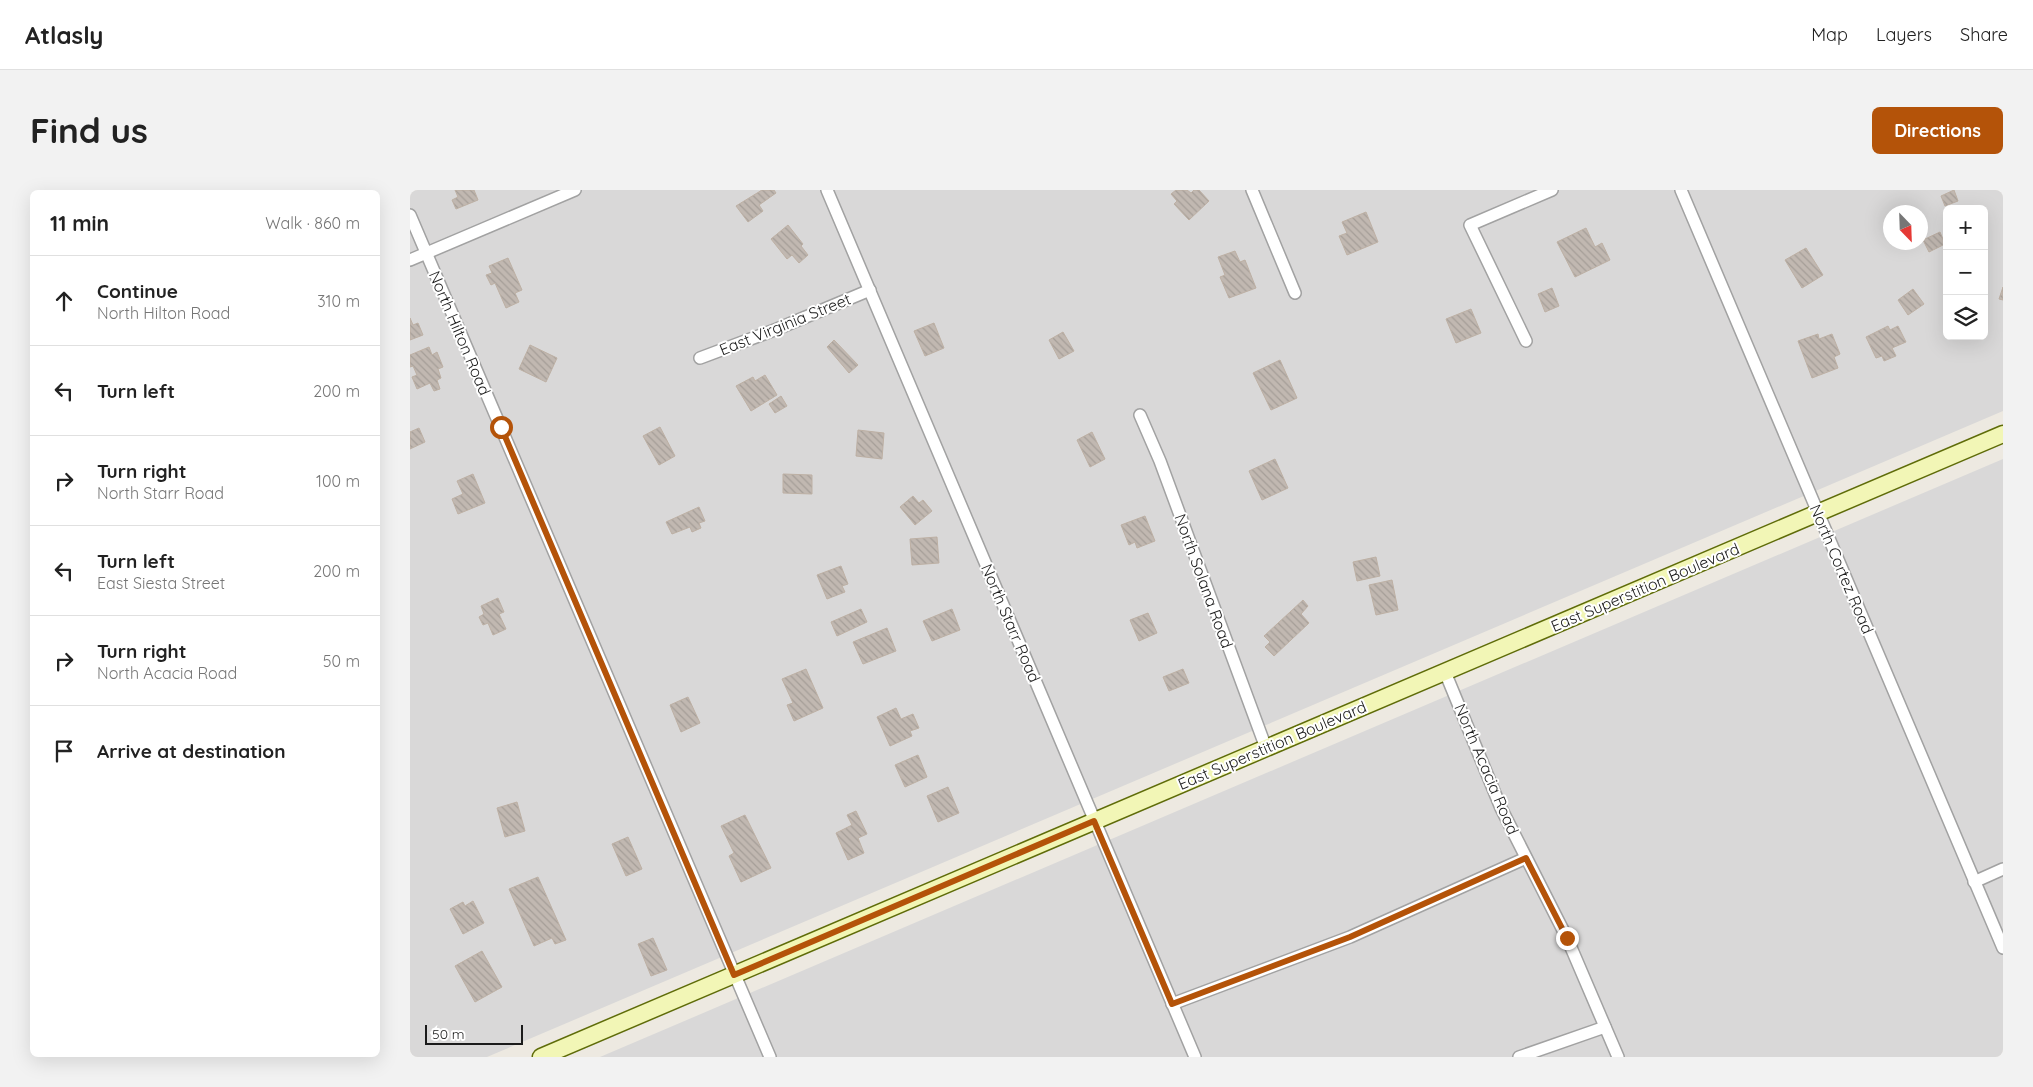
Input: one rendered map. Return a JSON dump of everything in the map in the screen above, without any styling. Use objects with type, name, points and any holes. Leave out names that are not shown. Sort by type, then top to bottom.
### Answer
[{"type":"main road","name":"East Superstition Boulevard","points":[[541,1057],[2003,434]]},
{"type":"street","points":[[410,260],[575,190]]},
{"type":"street","name":"North Starr Road","points":[[827,190],[1194,1057]]},
{"type":"street","points":[[1252,190],[1295,293]]},
{"type":"street","points":[[1526,341],[1470,225],[1552,190]]},
{"type":"street","name":"North Cortez Road","points":[[1681,190],[2003,948]]},
{"type":"street","name":"North Hilton Road","points":[[410,215],[770,1057]]},
{"type":"street","name":"East Virginia Street","points":[[700,358],[870,290]]},
{"type":"street","name":"North Solana Road","points":[[1140,415],[1163,470],[1266,748]]},
{"type":"street","name":"North Acacia Road","points":[[1445,672],[1501,808],[1567,938],[1618,1057]]},
{"type":"street","points":[[1172,1004],[1350,937],[1526,858]]},
{"type":"street","points":[[1974,882],[2003,869]]},
{"type":"street","points":[[1519,1057],[1605,1027]]},
{"type":"shaded area","points":[[410,190],[2003,190],[2003,411],[487,1057],[410,1057]]},
{"type":"shaded area","points":[[2003,459],[2003,1057],[600,1057]]},
{"type":"building","points":[[455,190],[474,190],[478,200],[456,209],[452,200],[458,197]]},
{"type":"building","points":[[762,190],[774,190],[776,193],[759,205],[763,211],[748,222],[736,206]]},
{"type":"building","points":[[1176,190],[1187,190],[1191,193],[1194,190],[1199,190],[1209,201],[1189,220],[1174,204],[1177,201],[1171,194]]},
{"type":"building","points":[[1954,190],[1958,201],[1945,205],[1941,196]]},
{"type":"building","points":[[1366,212],[1378,242],[1347,255],[1339,236],[1347,233],[1342,222]]},
{"type":"building","points":[[788,225],[803,244],[801,246],[808,255],[799,263],[792,255],[787,259],[771,239]]},
{"type":"building","points":[[1586,228],[1595,247],[1602,243],[1610,260],[1575,277],[1557,242]]},
{"type":"building","points":[[1940,232],[1943,245],[1929,252],[1928,238]]},
{"type":"building","points":[[1806,248],[1823,275],[1802,288],[1785,260]]},
{"type":"building","points":[[1235,251],[1240,262],[1245,260],[1256,288],[1229,298],[1220,277],[1225,275],[1218,257]]},
{"type":"building","points":[[508,258],[522,290],[515,293],[519,302],[506,308],[495,283],[491,285],[486,275],[492,273],[489,266]]},
{"type":"building","points":[[2003,287],[2003,300],[1999,299]]},
{"type":"building","points":[[1552,288],[1559,306],[1545,312],[1538,294]]},
{"type":"building","points":[[1913,289],[1924,304],[1908,315],[1898,300]]},
{"type":"building","points":[[1471,309],[1481,333],[1456,343],[1446,319]]},
{"type":"building","points":[[410,318],[413,325],[418,323],[423,335],[410,340]]},
{"type":"building","points":[[934,323],[944,348],[925,356],[914,331]]},
{"type":"building","points":[[1888,326],[1890,330],[1898,326],[1906,342],[1892,348],[1896,356],[1884,361],[1882,356],[1876,358],[1866,337]]},
{"type":"building","points":[[1063,332],[1074,351],[1059,359],[1049,340]]},
{"type":"building","points":[[1818,334],[1819,339],[1832,334],[1840,354],[1834,357],[1838,368],[1812,378],[1798,341]]},
{"type":"building","points":[[834,340],[858,365],[849,373],[827,347]]},
{"type":"building","points":[[530,345],[557,358],[546,382],[519,369]]},
{"type":"building","points":[[429,347],[432,355],[437,352],[443,367],[438,369],[441,378],[437,380],[440,389],[434,391],[430,383],[417,389],[412,377],[417,375],[413,366],[410,367],[410,355]]},
{"type":"building","points":[[1280,360],[1297,398],[1271,410],[1253,373]]},
{"type":"building","points":[[765,375],[777,395],[751,411],[736,386],[753,377],[755,381]]},
{"type":"building","points":[[781,396],[787,406],[775,413],[769,404]]},
{"type":"building","points":[[660,427],[675,456],[659,465],[643,436]]},
{"type":"building","points":[[419,428],[425,442],[410,449],[410,432]]},
{"type":"building","points":[[858,430],[884,433],[882,459],[856,456]]},
{"type":"building","points":[[1092,432],[1105,459],[1090,467],[1077,440]]},
{"type":"building","points":[[1275,459],[1288,488],[1262,500],[1249,471]]},
{"type":"building","points":[[473,474],[485,503],[458,514],[452,499],[463,494],[457,481]]},
{"type":"building","points":[[783,474],[812,475],[812,494],[783,493]]},
{"type":"building","points":[[913,496],[919,503],[923,500],[932,511],[915,525],[900,507]]},
{"type":"building","points":[[699,507],[705,521],[699,523],[701,528],[692,532],[690,527],[672,534],[666,522]]},
{"type":"building","points":[[1145,516],[1155,541],[1137,548],[1135,542],[1129,545],[1121,525]]},
{"type":"building","points":[[937,537],[939,563],[912,565],[910,539]]},
{"type":"building","points":[[1376,557],[1380,576],[1357,581],[1353,562]]},
{"type":"building","points":[[841,566],[848,584],[842,586],[845,592],[827,599],[817,575]]},
{"type":"building","points":[[1392,580],[1398,610],[1376,615],[1369,585]]},
{"type":"building","points":[[498,598],[504,612],[499,614],[506,629],[493,635],[488,623],[483,625],[479,617],[484,614],[481,606]]},
{"type":"building","points":[[1303,600],[1308,606],[1301,614],[1309,623],[1274,656],[1265,647],[1270,642],[1264,636]]},
{"type":"building","points":[[861,609],[867,622],[837,636],[831,622]]},
{"type":"building","points":[[952,609],[960,630],[932,641],[923,621]]},
{"type":"building","points":[[1148,613],[1157,633],[1139,641],[1130,620]]},
{"type":"building","points":[[887,628],[896,651],[863,664],[853,642]]},
{"type":"building","points":[[806,669],[823,708],[794,721],[787,705],[793,703],[782,679]]},
{"type":"building","points":[[1183,669],[1189,683],[1169,691],[1163,677]]},
{"type":"building","points":[[688,697],[700,723],[681,732],[670,705]]},
{"type":"building","points":[[896,708],[901,719],[913,714],[919,728],[910,731],[912,736],[890,746],[877,717]]},
{"type":"building","points":[[918,755],[927,777],[905,787],[895,765]]},
{"type":"building","points":[[948,787],[959,813],[938,822],[927,796]]},
{"type":"building","points":[[517,802],[525,831],[505,837],[497,808]]},
{"type":"building","points":[[856,811],[867,834],[858,838],[864,853],[848,860],[836,833],[852,825],[847,815]]},
{"type":"building","points":[[745,815],[771,868],[741,882],[729,856],[734,853],[721,826]]},
{"type":"building","points":[[628,837],[642,869],[626,876],[612,844]]},
{"type":"building","points":[[538,877],[566,940],[555,944],[552,938],[534,946],[509,889]]},
{"type":"building","points":[[473,901],[484,923],[463,934],[450,909],[463,902],[465,906]]},
{"type":"building","points":[[653,938],[667,970],[651,976],[638,944]]},
{"type":"building","points":[[482,951],[502,987],[475,1002],[455,966]]},
{"type":"route","points":[[501,427],[734,975],[1094,821],[1172,1004],[1350,937],[1526,858],[1567,938]]}]
